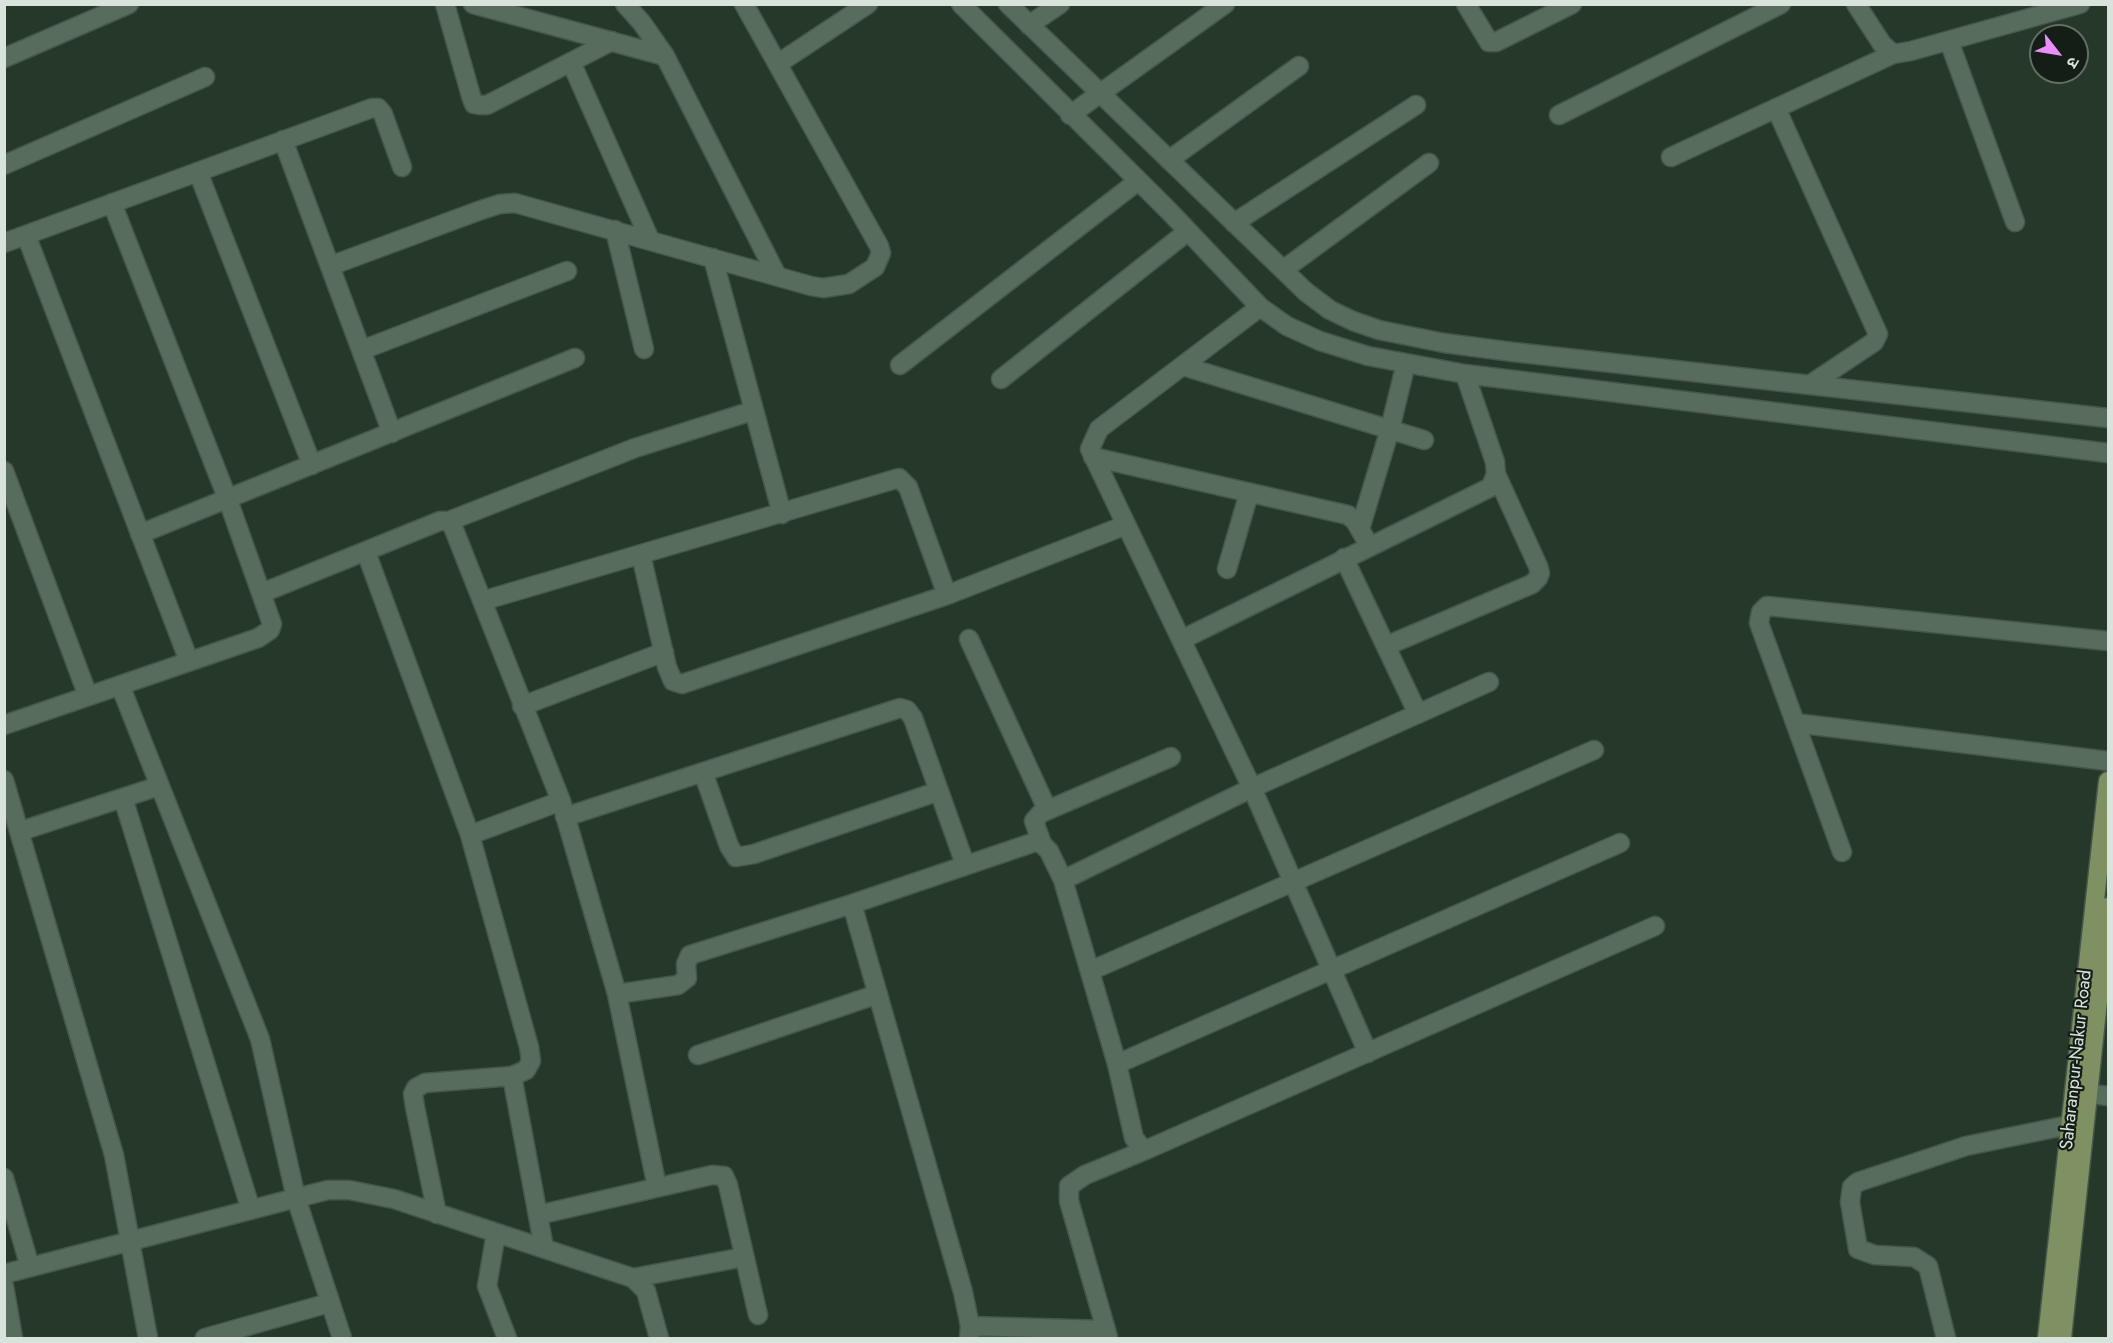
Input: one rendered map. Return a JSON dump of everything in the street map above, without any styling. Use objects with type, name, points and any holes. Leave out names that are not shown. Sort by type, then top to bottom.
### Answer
[{"type":"main road","name":"Saharanpur-Nakur Road","points":[[2062,1338],[2080,1093],[2109,782]]},
{"type":"main road","name":"Saharanpur-Nakur Road","points":[[2047,1338],[2069,1125],[2080,1093],[2109,907]]},
{"type":"street","points":[[4,58],[129,4]]},
{"type":"street","points":[[445,4],[474,104],[487,105],[612,41]]},
{"type":"street","points":[[473,4],[665,56]]},
{"type":"street","points":[[625,4],[642,23],[665,56],[777,276]]},
{"type":"street","points":[[330,266],[500,204],[515,203],[823,288],[837,288],[849,284],[875,267],[881,254],[779,63],[744,4]]},
{"type":"street","points":[[779,63],[868,4]]},
{"type":"street","points":[[961,4],[1074,113],[1260,308],[1287,326],[1320,341],[1368,356],[1465,375],[1718,391],[1811,384],[2109,418]]},
{"type":"street","points":[[1008,4],[1097,96],[1283,270],[1330,310],[1379,330],[1513,352],[1718,391],[2109,453]]},
{"type":"street","points":[[1029,25],[1060,4]]},
{"type":"street","points":[[1074,113],[1225,4]]},
{"type":"street","points":[[1466,4],[1489,42],[1496,42],[1572,4]]},
{"type":"street","points":[[1559,115],[1781,4]]},
{"type":"street","points":[[1856,4],[1882,44],[1893,54]]},
{"type":"street","points":[[1671,157],[1893,54],[1949,41],[2080,4]]},
{"type":"street","points":[[1949,41],[2015,222]]},
{"type":"street","points":[[571,62],[650,240]]},
{"type":"street","points":[[1168,160],[1299,66]]},
{"type":"street","points":[[4,165],[205,77]]},
{"type":"street","points":[[1234,223],[1416,105]]},
{"type":"street","points":[[4,243],[367,109],[378,108],[383,114],[402,167]]},
{"type":"street","points":[[1776,108],[1878,334],[1874,342],[1811,384]]},
{"type":"street","points":[[283,140],[392,433]]},
{"type":"street","points":[[1283,270],[1429,163]]},
{"type":"street","points":[[198,172],[312,465]]},
{"type":"street","points":[[900,365],[1138,181]]},
{"type":"street","points":[[4,724],[258,638],[270,630],[272,624],[228,500],[112,203]]},
{"type":"street","points":[[615,230],[644,349]]},
{"type":"street","points":[[1001,379],[1187,232]]},
{"type":"street","points":[[26,235],[189,661]]},
{"type":"street","points":[[713,258],[752,411],[782,514]]},
{"type":"street","points":[[362,350],[567,271]]},
{"type":"street","points":[[1260,308],[1099,429],[1090,449],[1183,639],[1252,788],[1368,1053]]},
{"type":"street","points":[[140,534],[575,358]]},
{"type":"street","points":[[1360,529],[1390,429],[1406,363]]},
{"type":"street","points":[[1183,366],[1424,440]]},
{"type":"street","points":[[1386,646],[1532,584],[1540,573],[1496,474],[1495,462],[1465,375]]},
{"type":"street","points":[[262,593],[440,521],[449,520],[635,448],[752,411]]},
{"type":"street","points":[[1093,458],[1348,516],[1370,545]]},
{"type":"street","points":[[4,471],[88,696]]},
{"type":"street","points":[[1183,639],[1370,545],[1476,496],[1491,487],[1496,474]]},
{"type":"street","points":[[482,601],[782,514],[890,479],[904,480],[947,595]]},
{"type":"street","points":[[1227,569],[1249,493]]},
{"type":"street","points":[[449,520],[563,809],[617,994],[657,1187]]},
{"type":"street","points":[[641,555],[673,681],[691,682],[947,595],[1126,525]]},
{"type":"street","points":[[366,552],[470,835],[531,1060],[526,1070],[512,1076],[425,1083],[416,1088],[413,1094],[437,1214]]},
{"type":"street","points":[[1344,558],[1418,714]]},
{"type":"street","points":[[1842,852],[1759,623],[1761,612],[1767,606],[2109,641]]},
{"type":"street","points":[[969,639],[1047,809]]},
{"type":"street","points":[[522,706],[664,652]]},
{"type":"street","points":[[1063,880],[1252,788],[1489,682]]},
{"type":"street","points":[[120,685],[260,1039],[296,1198],[328,1303],[342,1338]]},
{"type":"street","points":[[470,835],[703,772],[900,708],[907,710],[913,718],[965,864]]},
{"type":"street","points":[[1795,723],[2109,760]]},
{"type":"street","points":[[1090,971],[1594,750]]},
{"type":"street","points":[[1148,1149],[1141,1147],[1134,1138],[1117,1064],[1063,880],[1049,850],[1042,844],[1034,822],[1035,817],[1047,809],[1171,757]]},
{"type":"street","points":[[703,772],[729,846],[736,857],[754,854],[939,791]]},
{"type":"street","points":[[4,780],[21,831],[114,1155],[131,1242],[145,1338]]},
{"type":"street","points":[[21,831],[159,786]]},
{"type":"street","points":[[123,798],[251,1210]]},
{"type":"street","points":[[617,994],[678,985],[687,978],[687,964],[690,956],[852,904],[1025,843],[1042,844]]},
{"type":"street","points":[[1117,1064],[1332,967],[1620,843]]},
{"type":"street","points":[[852,904],[963,1292],[969,1332],[1107,1334],[1069,1200],[1070,1186],[1085,1175],[1655,926]]},
{"type":"street","points":[[698,1055],[878,994]]},
{"type":"street","points":[[512,1076],[544,1248]]},
{"type":"street","points":[[2080,1093],[2109,1096]]},
{"type":"street","points":[[1946,1338],[1928,1266],[1914,1257],[1875,1255],[1858,1249],[1850,1202],[1852,1187],[1858,1182],[1966,1146],[2069,1125]]},
{"type":"street","points":[[538,1215],[712,1175],[724,1176],[758,1315]]},
{"type":"street","points":[[4,1178],[30,1267]]},
{"type":"street","points":[[4,1274],[328,1190],[349,1190],[394,1199],[633,1278],[646,1291],[659,1338]]},
{"type":"street","points":[[496,1233],[487,1286],[507,1338]]},
{"type":"street","points":[[633,1278],[744,1257]]},
{"type":"street","points":[[4,1286],[13,1338]]},
{"type":"street","points":[[205,1338],[328,1303]]}]
